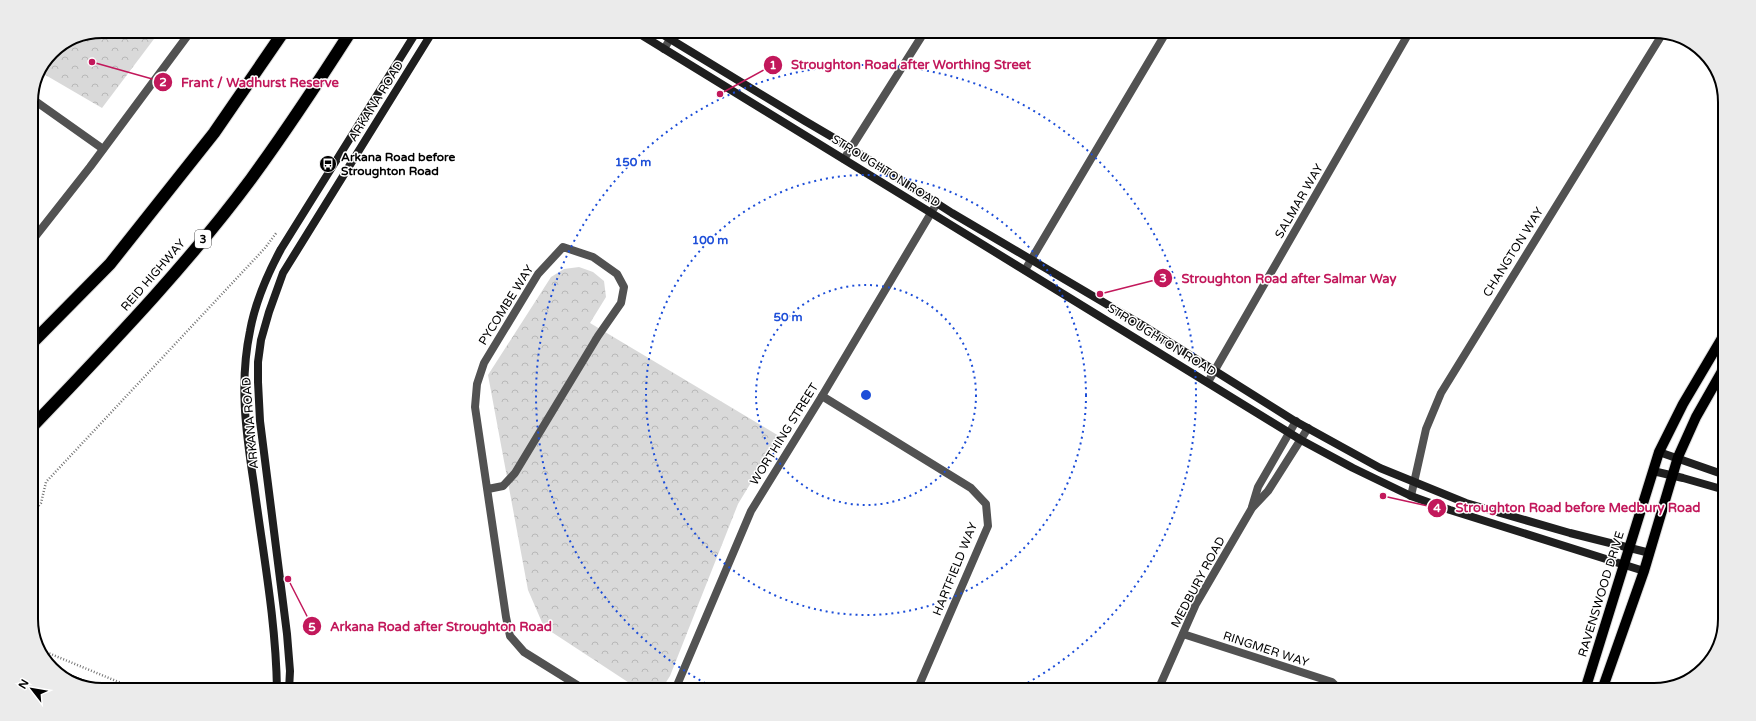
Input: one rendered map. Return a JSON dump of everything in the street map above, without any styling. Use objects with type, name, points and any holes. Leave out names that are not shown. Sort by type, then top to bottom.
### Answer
[{"type":"highway","points":[[38,337],[110,264],[214,133],[279,38]]},
{"type":"highway","name":"REID HIGHWAY","points":[[38,421],[109,346],[182,264],[251,179],[321,79],[347,38]]},
{"type":"main road","name":"RAVENSWOOD DRIVE","points":[[1587,683],[1659,452],[1683,404],[1718,345]]},
{"type":"main road","points":[[1604,683],[1650,553],[1671,475],[1696,417],[1718,378]]},
{"type":"street","points":[[38,233],[186,38]]},
{"type":"street","name":"ARKANA ROAD","points":[[277,683],[276,642],[245,422],[244,377],[250,331],[266,281],[281,249],[414,38]]},
{"type":"street","name":"ARKANA ROAD","points":[[289,683],[290,671],[287,634],[260,422],[258,362],[261,340],[283,273],[430,38]]},
{"type":"street","name":"STROUGHTON ROAD","points":[[646,38],[1301,440],[1353,468],[1411,496],[1450,510],[1644,571]]},
{"type":"street","points":[[844,159],[921,38]]},
{"type":"street","points":[[1025,270],[1163,38]]},
{"type":"street","name":"SALMAR WAY","points":[[1208,382],[1406,38]]},
{"type":"street","name":"CHANGTON WAY","points":[[1411,496],[1426,429],[1441,393],[1660,38]]},
{"type":"street","points":[[664,49],[670,39]]},
{"type":"street","name":"STROUGHTON ROAD","points":[[670,39],[852,148],[937,203],[1032,258],[1296,421],[1380,468],[1466,503],[1650,553]]},
{"type":"street","points":[[38,103],[103,149]]},
{"type":"street","name":"WORTHING STREET","points":[[677,683],[751,511],[822,396],[937,203]]},
{"type":"street","name":"PYCOMBE WAY","points":[[488,489],[503,486],[515,473],[598,336],[621,303],[624,286],[617,274],[592,257],[563,247],[538,274],[484,364],[477,384],[476,407],[506,617],[510,636],[524,652],[574,683]]},
{"type":"street","name":"HARTFIELD WAY","points":[[822,396],[971,488],[986,504],[988,526],[920,683]]},
{"type":"street","name":"MEDBURY ROAD","points":[[1252,508],[1258,487],[1296,421]]},
{"type":"street","name":"MEDBURY ROAD","points":[[1161,683],[1196,604],[1252,508],[1268,491],[1308,428]]},
{"type":"street","points":[[1659,452],[1718,472]]},
{"type":"street","points":[[1653,471],[1718,488]]},
{"type":"street","name":"RINGMER WAY","points":[[1183,634],[1333,683]]},
{"type":"path","points":[[38,507],[41,503],[46,482],[265,248],[278,230]]},
{"type":"path","points":[[48,653],[121,683]]},
{"type":"green space","points":[[155,38],[102,108],[45,75],[49,67],[57,57],[67,49],[90,39]]},
{"type":"green space","points":[[579,267],[593,272],[604,281],[606,297],[590,323],[779,436],[738,504],[670,676],[666,683],[629,683],[544,627],[528,590],[488,375],[551,277],[564,269]]},
{"type":"place","name":"Frant / Wadhurst Reserve","points":[[92,62]]},
{"type":"place","name":"Stroughton Road after Worthing Street","points":[[720,94]]},
{"type":"place","name":"Arkana Road before Stroughton Road","points":[[328,164]]},
{"type":"place","name":"Stroughton Road after Salmar Way","points":[[1100,294]]},
{"type":"place","name":"Stroughton Road before Medbury Road","points":[[1383,496]]},
{"type":"place","name":"Arkana Road after Stroughton Road","points":[[288,579]]}]
